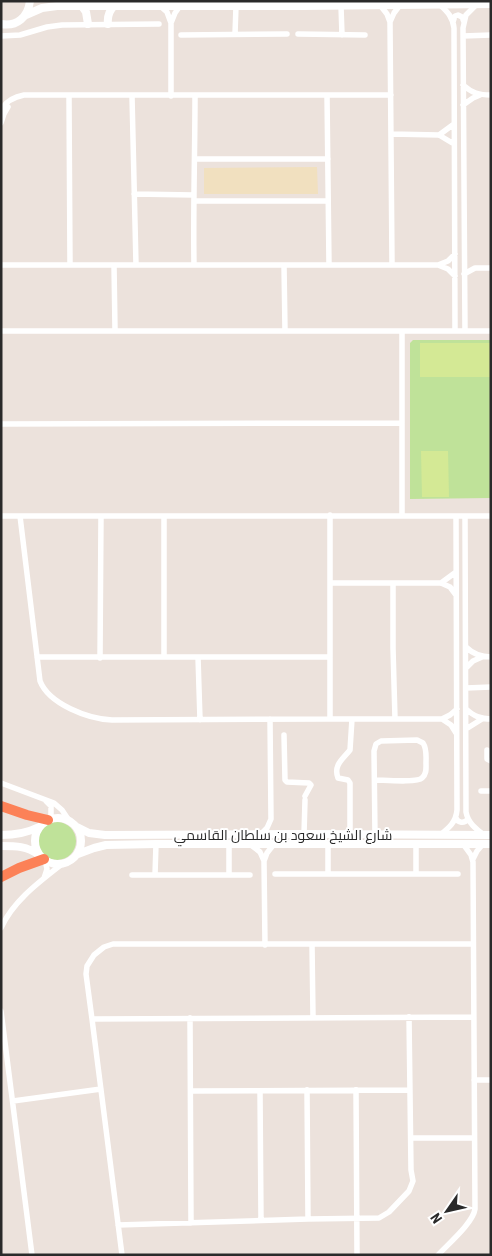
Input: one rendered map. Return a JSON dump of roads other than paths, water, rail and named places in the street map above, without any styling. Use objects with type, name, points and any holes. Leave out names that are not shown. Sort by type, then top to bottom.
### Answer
[{"type":"highway","points":[[1,806],[27,815],[49,819]]},
{"type":"highway","points":[[1,877],[43,858]]},
{"type":"main road","points":[[1,24],[14,24],[21,20],[26,14],[30,1]]},
{"type":"main road","points":[[26,14],[50,6],[81,5],[236,6],[302,4],[380,6],[491,4]]},
{"type":"main road","points":[[81,5],[86,12],[88,24]]},
{"type":"main road","points":[[108,24],[109,12],[114,6]]},
{"type":"main road","points":[[1,835],[26,833],[39,827],[49,819],[59,817],[68,819],[77,827],[81,833],[82,840],[78,854],[73,860],[62,864],[56,864],[43,858],[29,848],[1,846]]},
{"type":"main road","points":[[39,827],[35,844],[43,858]]},
{"type":"main road","name":"شارع الشيخ سعود بن سلطان القاسمي","points":[[77,827],[100,835],[488,835]]},
{"type":"main road","points":[[251,845],[250,839],[260,835]]},
{"type":"main road","name":"شارع الشيخ سعود بن سلطان القاسمي","points":[[78,854],[102,846],[156,844],[487,844]]},
{"type":"street","points":[[465,331],[463,36],[464,22],[469,11],[477,4]]},
{"type":"street","points":[[392,264],[390,22],[394,12],[400,5]]},
{"type":"street","points":[[440,5],[450,14],[453,22]]},
{"type":"street","points":[[160,6],[167,12],[171,23],[171,96]]},
{"type":"street","points":[[171,23],[180,6]]},
{"type":"street","points":[[235,34],[236,6]]},
{"type":"street","points":[[341,6],[342,34]]},
{"type":"street","points":[[380,6],[385,11],[390,22]]},
{"type":"street","points":[[455,331],[453,22],[458,14],[462,16],[464,22]]},
{"type":"street","points":[[1,36],[20,35],[52,26],[159,24]]},
{"type":"street","points":[[181,34],[287,34]]},
{"type":"street","points":[[298,34],[366,35]]},
{"type":"street","points":[[463,36],[491,35]]},
{"type":"street","points":[[463,85],[480,95],[491,95]]},
{"type":"street","points":[[328,95],[329,265]]},
{"type":"street","points":[[463,105],[480,95]]},
{"type":"street","points":[[1,110],[11,99],[19,96],[391,96]]},
{"type":"street","points":[[1,123],[10,104],[31,96]]},
{"type":"street","points":[[69,96],[70,265]]},
{"type":"street","points":[[132,96],[136,265]]},
{"type":"street","points":[[194,265],[196,96]]},
{"type":"street","points":[[391,134],[439,134],[454,124]]},
{"type":"street","points":[[439,134],[454,144]]},
{"type":"street","points":[[195,160],[328,158]]},
{"type":"street","points":[[134,194],[194,198],[328,200]]},
{"type":"street","points":[[438,265],[448,261],[455,254]]},
{"type":"street","points":[[464,261],[475,268]]},
{"type":"street","points":[[1,265],[438,265],[448,269],[455,276]]},
{"type":"street","points":[[114,265],[115,330]]},
{"type":"street","points":[[284,265],[285,331]]},
{"type":"street","points":[[464,274],[475,268],[491,268]]},
{"type":"street","points":[[1,331],[491,330]]},
{"type":"street","points":[[402,331],[402,516]]},
{"type":"street","points":[[1,424],[402,424]]},
{"type":"street","points":[[1,516],[491,516]]},
{"type":"street","points":[[20,516],[40,681],[48,694],[85,715],[112,720],[442,719],[457,709]]},
{"type":"street","points":[[100,516],[100,658]]},
{"type":"street","points":[[164,516],[164,657]]},
{"type":"street","points":[[330,516],[330,719]]},
{"type":"street","points":[[440,835],[451,826],[456,818],[457,810],[456,516]]},
{"type":"street","points":[[465,516],[466,812],[468,819],[474,826],[488,835]]},
{"type":"street","points":[[441,583],[456,572]]},
{"type":"street","points":[[330,583],[441,583],[450,587],[456,595]]},
{"type":"street","points":[[393,583],[396,719]]},
{"type":"street","points":[[466,646],[473,653],[482,657],[491,657]]},
{"type":"street","points":[[37,657],[330,657]]},
{"type":"street","points":[[198,657],[200,720]]},
{"type":"street","points":[[466,668],[473,661],[482,657]]},
{"type":"street","points":[[466,688],[491,687]]},
{"type":"street","points":[[466,709],[482,719],[491,719]]},
{"type":"street","points":[[350,835],[350,783],[348,780],[336,776],[340,759],[351,748],[352,719]]},
{"type":"street","points":[[442,719],[451,725],[457,733]]},
{"type":"street","points":[[466,729],[482,719]]},
{"type":"street","points":[[260,835],[267,828],[271,820],[270,720]]},
{"type":"street","points":[[284,735],[285,780],[287,782],[309,783],[311,785],[305,798],[304,834]]},
{"type":"street","points":[[375,780],[422,779],[426,769],[426,750],[423,743],[417,740],[382,740],[374,748],[375,835]]},
{"type":"street","points":[[487,750],[488,759],[491,761]]},
{"type":"street","points":[[1,783],[54,803],[68,819]]},
{"type":"street","points":[[481,791],[491,791]]},
{"type":"street","points":[[44,800],[51,806],[49,819]]},
{"type":"street","points":[[456,818],[461,823],[468,819]]},
{"type":"street","points":[[271,820],[280,835]]},
{"type":"street","points":[[156,844],[156,875]]},
{"type":"street","points":[[229,844],[229,875]]},
{"type":"street","points":[[264,861],[274,844]]},
{"type":"street","points":[[328,844],[328,874]]},
{"type":"street","points":[[416,844],[416,874]]},
{"type":"street","points":[[438,1255],[470,1221],[474,1213],[472,859],[463,844]]},
{"type":"street","points":[[472,859],[477,851],[487,844]]},
{"type":"street","points":[[251,845],[260,852],[264,861],[265,944]]},
{"type":"street","points":[[43,858],[47,869],[44,878]]},
{"type":"street","points":[[1,928],[17,903],[62,864]]},
{"type":"street","points":[[275,874],[458,874]]},
{"type":"street","points":[[132,875],[250,875]]},
{"type":"street","points":[[312,944],[312,1017]]},
{"type":"street","points":[[122,1255],[86,979],[86,970],[89,962],[100,949],[108,945],[473,944]]},
{"type":"street","points":[[1,1011],[32,1255]]},
{"type":"street","points":[[118,1225],[308,1218],[375,1218],[389,1212],[397,1201],[408,1194],[413,1178],[411,1170],[409,1017]]},
{"type":"street","points":[[92,1018],[473,1017]]},
{"type":"street","points":[[190,1018],[191,1223]]},
{"type":"street","points":[[474,1080],[491,1080]]},
{"type":"street","points":[[13,1101],[101,1089]]},
{"type":"street","points":[[260,1090],[261,1220]]},
{"type":"street","points":[[307,1090],[308,1218]]},
{"type":"street","points":[[356,1090],[357,1255]]},
{"type":"street","points":[[191,1091],[410,1090]]},
{"type":"street","points":[[411,1138],[474,1138]]}]
